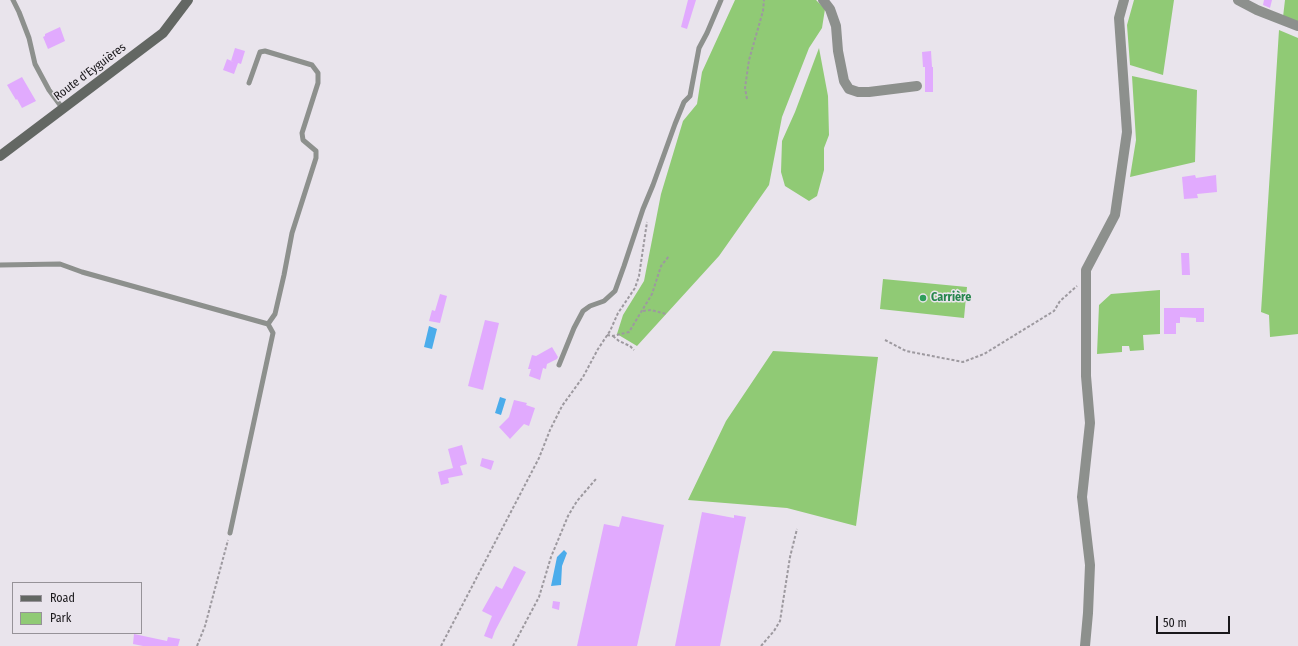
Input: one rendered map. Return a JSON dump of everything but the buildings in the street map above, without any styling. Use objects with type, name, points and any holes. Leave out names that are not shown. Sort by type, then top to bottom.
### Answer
[{"type":"main road","name":"Route d'Eyguières","points":[[0,156],[163,33],[188,0]]},
{"type":"street","points":[[823,0],[830,9],[836,26],[838,51],[844,81],[849,89],[858,92],[869,92],[918,86]]},
{"type":"street","points":[[1085,646],[1090,565],[1082,497],[1090,423],[1086,376],[1086,270],[1115,215],[1127,132],[1119,18],[1124,0]]},
{"type":"street","points":[[1238,0],[1257,10],[1298,26]]},
{"type":"lane","points":[[13,0],[29,38],[35,64],[49,90],[62,109]]},
{"type":"lane","points":[[559,365],[574,328],[583,311],[604,300],[615,291],[643,209],[675,124],[684,102],[690,96],[699,48],[721,0]]},
{"type":"lane","points":[[249,83],[260,52],[265,50],[312,65],[318,74],[318,83],[302,133],[303,140],[316,151],[316,158],[292,233],[275,314],[268,324]]},
{"type":"lane","points":[[0,265],[60,264],[82,272],[268,324],[273,333],[230,533]]},
{"type":"path","points":[[747,98],[745,88],[749,60],[763,11],[764,0]]},
{"type":"path","points":[[441,646],[539,458],[550,430],[562,406],[582,377],[618,313],[635,288],[639,276],[648,218]]},
{"type":"path","points":[[607,335],[613,336],[629,332],[652,294],[661,266],[669,256]]},
{"type":"path","points":[[885,340],[906,351],[963,362],[984,354],[1054,311],[1060,301],[1086,278]]},
{"type":"path","points":[[643,311],[651,310],[666,314]]},
{"type":"path","points":[[613,336],[618,342],[630,346],[634,350]]},
{"type":"path","points":[[512,646],[539,597],[551,557],[568,516],[577,501],[596,479]]},
{"type":"path","points":[[761,646],[774,631],[780,621],[790,556],[797,529]]},
{"type":"path","points":[[197,646],[205,626],[230,533]]},
{"type":"green space","points":[[735,0],[816,0],[825,9],[822,28],[809,48],[782,117],[769,185],[719,256],[637,346],[617,334],[623,315],[644,281],[661,194],[683,121],[697,104],[702,72]]},
{"type":"green space","points":[[1134,0],[1174,0],[1163,75],[1130,65],[1127,25]]},
{"type":"green space","points":[[1285,0],[1298,0],[1298,23],[1283,17]]},
{"type":"green space","points":[[1279,30],[1298,38],[1298,334],[1270,337],[1269,315],[1261,312]]},
{"type":"green space","points":[[819,48],[828,96],[829,135],[824,148],[824,170],[817,196],[809,201],[785,186],[781,172],[782,141],[795,112]]},
{"type":"green space","points":[[1132,76],[1197,90],[1195,162],[1130,177],[1136,140]]},
{"type":"green space","name":"Carrière","points":[[883,279],[967,287],[964,318],[880,309]]},
{"type":"green space","points":[[1160,290],[1160,334],[1143,335],[1144,350],[1130,351],[1129,346],[1122,346],[1122,352],[1097,354],[1099,305],[1111,294]]},
{"type":"green space","points":[[773,351],[878,357],[856,526],[787,508],[688,500],[726,421]]},
{"type":"water","points":[[429,326],[437,329],[432,349],[424,347]]},
{"type":"water","points":[[500,397],[506,399],[501,415],[495,413]]},
{"type":"water","points":[[564,550],[567,553],[562,566],[561,585],[551,586],[557,557]]},
{"type":"place","name":"Carrière","points":[[923,298]]}]
